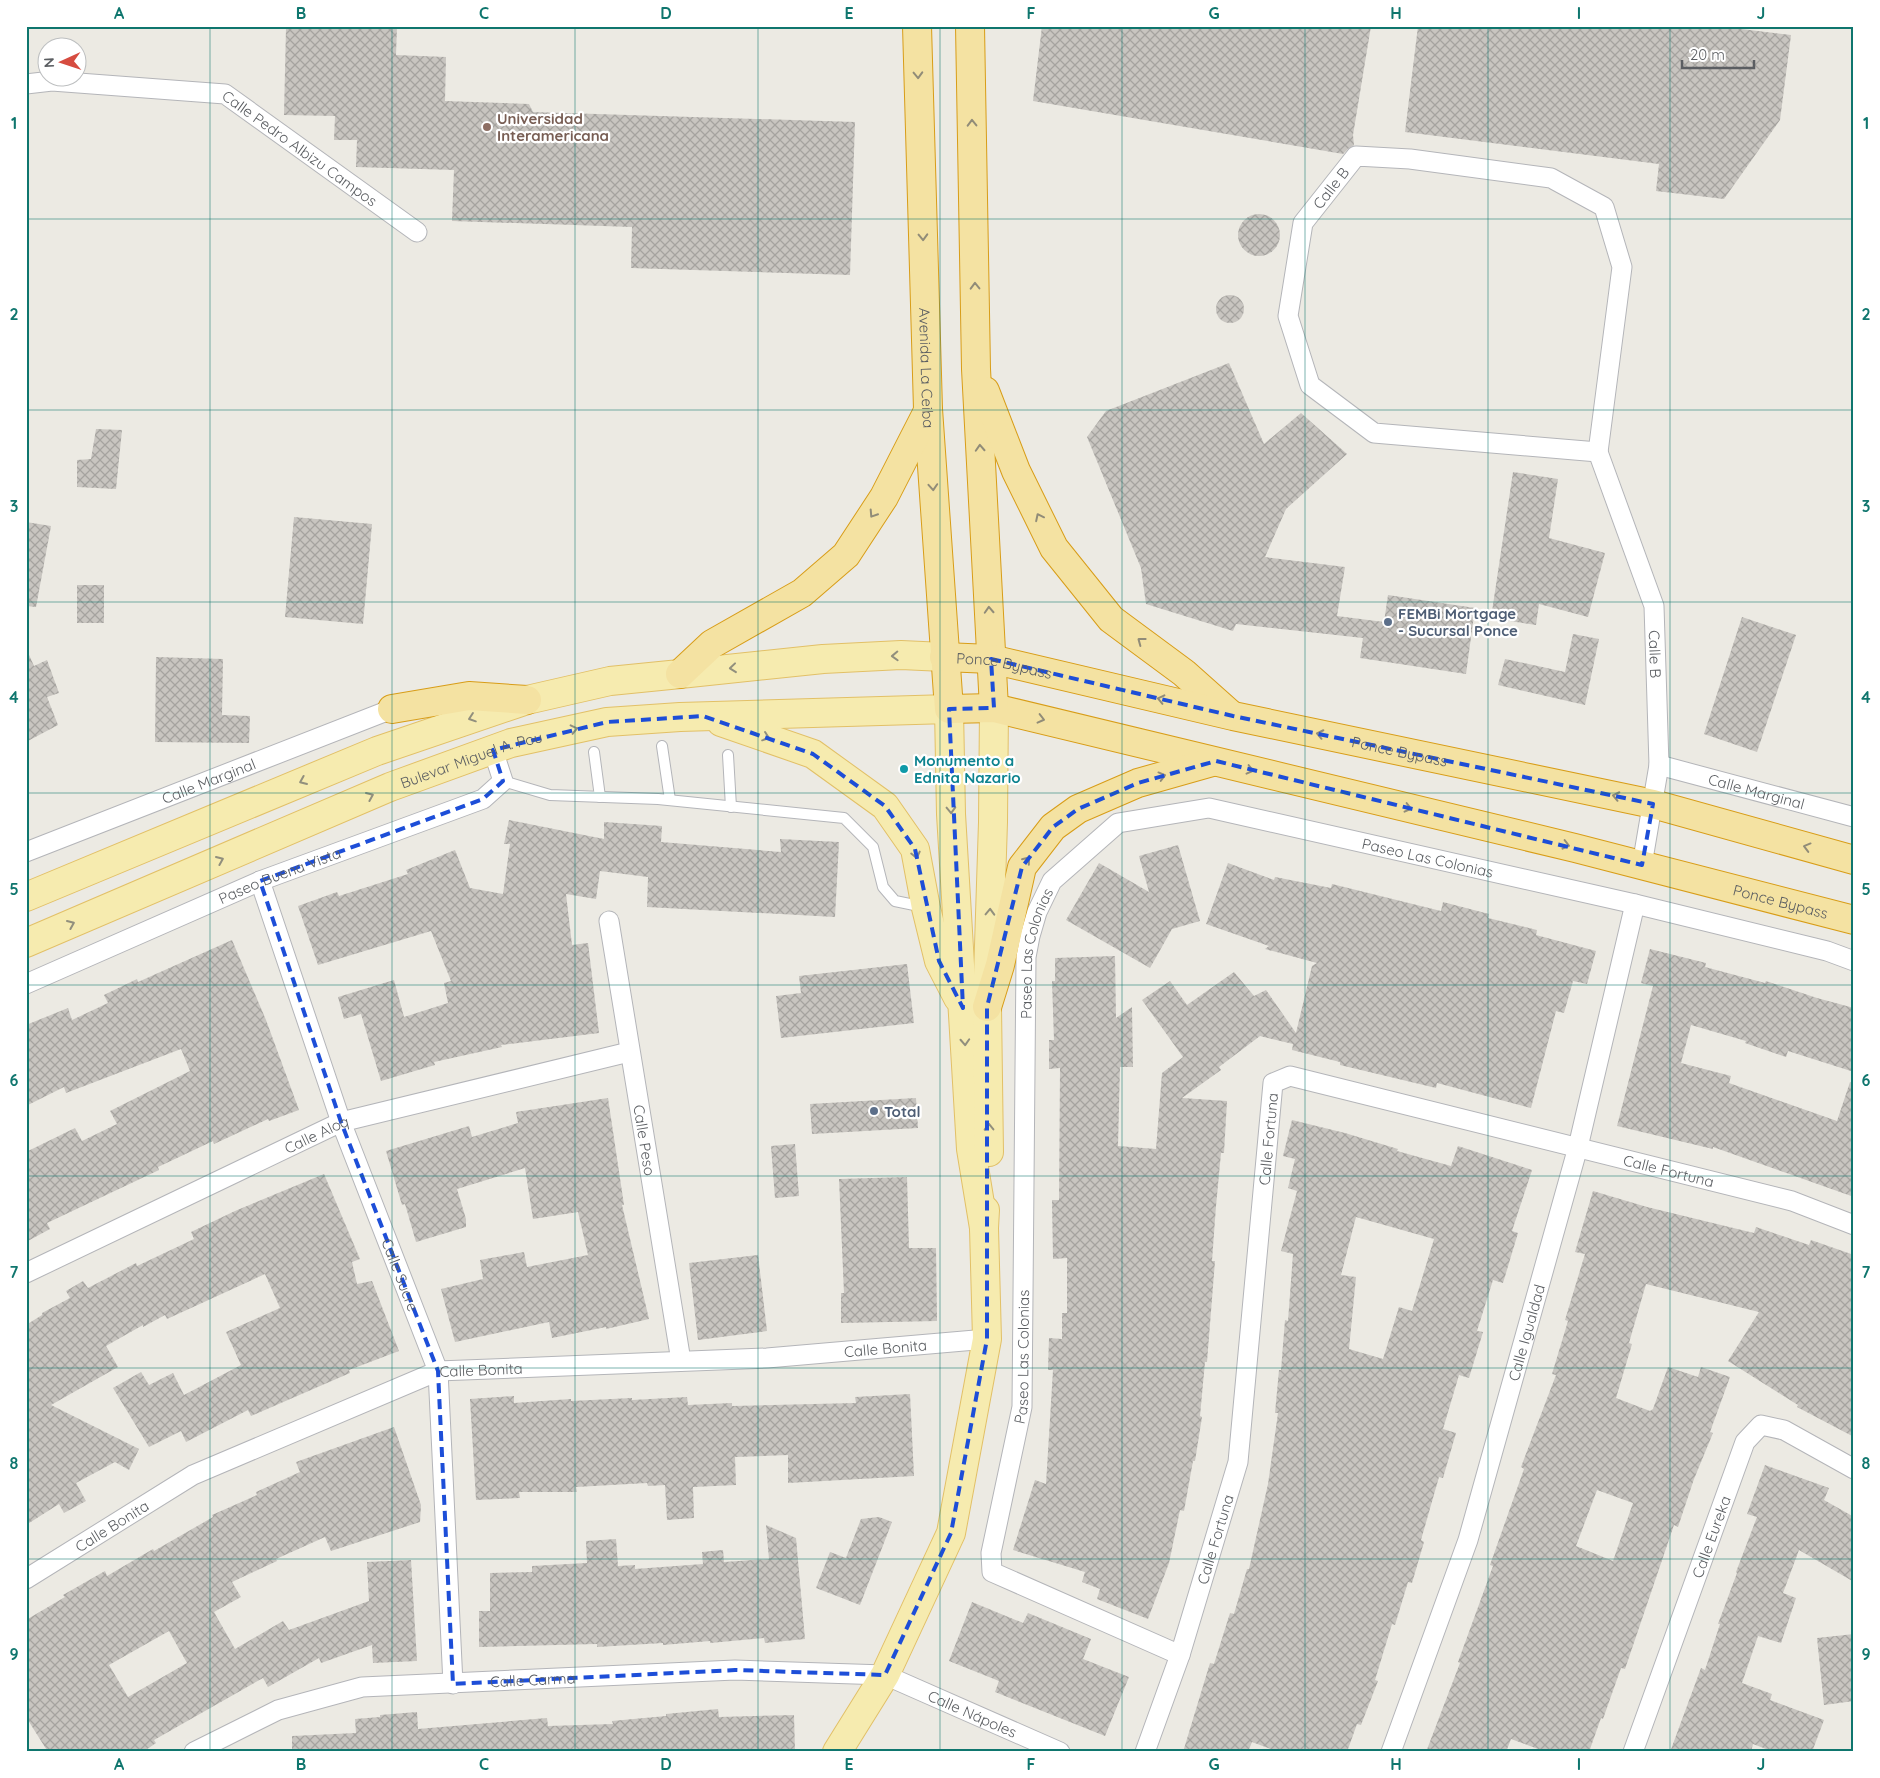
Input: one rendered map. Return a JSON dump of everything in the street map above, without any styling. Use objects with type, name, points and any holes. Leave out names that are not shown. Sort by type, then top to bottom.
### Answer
[{"type":"highway","name":"Avenida La Ceiba","points":[[916,26],[928,409],[949,709]]},
{"type":"highway","points":[[970,26],[976,369],[994,708]]},
{"type":"highway","points":[[976,369],[1016,471],[1054,548],[1111,619],[1184,673],[1233,716]]},
{"type":"highway","points":[[680,674],[712,644],[802,593],[846,555],[884,497],[928,409]]},
{"type":"highway","name":"Ponce Bypass","points":[[944,657],[991,659],[1233,716],[1652,804],[1854,860]]},
{"type":"highway","points":[[392,709],[469,696],[526,700]]},
{"type":"highway","name":"Ponce Bypass","points":[[949,709],[994,708],[1642,865],[1854,920]]},
{"type":"highway","points":[[975,1008],[1000,965],[1022,867],[1053,827],[1078,808],[1138,783],[1216,761]]},
{"type":"main road","points":[[26,897],[377,751],[526,700],[610,681],[823,660],[901,655],[944,657]]},
{"type":"main road","points":[[975,1008],[993,822],[994,708]]},
{"type":"main road","points":[[837,1752],[884,1675],[951,1533],[987,1339],[984,1228],[989,1150],[975,1008],[951,814],[949,709]]},
{"type":"main road","name":"Bulevar Miguel A. Pou","points":[[26,943],[390,787],[512,743],[607,722],[703,716],[949,709]]},
{"type":"main road","points":[[703,716],[813,754],[884,806],[915,849],[926,908],[940,961],[975,1008]]},
{"type":"street","name":"Calle Pedro Albizu Campos","points":[[26,84],[52,81],[226,94],[417,232]]},
{"type":"street","name":"Calle B","points":[[1598,452],[1374,433],[1310,385],[1288,316],[1303,224],[1356,156],[1410,159],[1551,178],[1604,207],[1622,267],[1598,452],[1654,606],[1659,765],[1642,865]]},
{"type":"street","name":"Calle Marginal","points":[[26,852],[392,709]]},
{"type":"street","points":[[493,750],[503,781]]},
{"type":"street","name":"Calle Marginal","points":[[1659,765],[1854,817]]},
{"type":"street","name":"Paseo Buena Vista","points":[[26,984],[260,881],[483,799],[503,781]]},
{"type":"street","name":"Paseo Las Colonias","points":[[1180,1655],[992,1572],[991,1553],[1022,1407],[1026,957],[1037,912],[1052,881],[1118,823],[1209,808],[1635,904],[1827,951],[1854,961]]},
{"type":"street","name":"Calle Sucre","points":[[260,881],[342,1122],[438,1371],[453,1684]]},
{"type":"street","name":"Calle Igualdad","points":[[1391,1752],[1468,1540],[1578,1147],[1635,904]]},
{"type":"street","name":"Calle Peso","points":[[609,922],[680,1361]]},
{"type":"street","name":"Calle Aloq","points":[[26,1273],[342,1122],[629,1052]]},
{"type":"street","name":"Calle Fortuna","points":[[1145,1752],[1180,1655],[1238,1462],[1273,1084],[1290,1076],[1792,1201],[1854,1225]]},
{"type":"street","name":"Calle Bonita","points":[[26,1579],[193,1474],[438,1371],[767,1358],[987,1339]]},
{"type":"street","name":"Calle Eureka","points":[[1633,1752],[1745,1442],[1761,1425],[1784,1430],[1854,1470]]},
{"type":"street","name":"Calle Carma","points":[[194,1752],[278,1710],[362,1688],[735,1670],[884,1675]]},
{"type":"street","name":"Calle Nápoles","points":[[884,1675],[1060,1752]]},
{"type":"lane","points":[[662,746],[670,800]]},
{"type":"lane","points":[[594,752],[600,797]]},
{"type":"lane","points":[[728,755],[731,807]]},
{"type":"lane","points":[[503,781],[550,795],[670,800],[844,818],[873,848],[883,887],[895,901],[926,908]]},
{"type":"highlighted area","points":[[991,659],[1233,716],[1653,804],[1642,865],[1216,761],[1138,783],[1078,809],[1053,827],[1022,867],[987,1007],[987,1339],[951,1533],[885,1675],[735,1670],[453,1684],[438,1371],[341,1122],[260,881],[483,799],[503,781],[493,750],[607,722],[703,716],[813,754],[885,806],[915,849],[939,961],[963,1008],[949,709],[994,708]]},
{"type":"building","points":[[338,26],[397,26],[396,55],[446,57],[445,101],[529,104],[533,112],[855,122],[850,275],[631,268],[632,227],[452,221],[454,170],[356,167],[357,140],[334,140],[335,116],[284,115],[286,27],[338,28]]},
{"type":"building","points":[[1042,26],[1371,26],[1353,135],[1354,145],[1343,154],[1033,101]]},
{"type":"building","points":[[1418,26],[1717,26],[1791,35],[1780,120],[1724,199],[1656,191],[1659,164],[1405,132]]},
{"type":"building","points":[[1259,214],[1274,220],[1280,235],[1274,250],[1259,256],[1244,250],[1238,235],[1244,220]]},
{"type":"building","points":[[1230,295],[1240,299],[1244,309],[1240,319],[1230,323],[1220,319],[1216,309],[1220,299]]},
{"type":"building","points":[[1229,363],[1264,444],[1301,413],[1347,454],[1286,509],[1265,557],[1345,567],[1337,616],[1384,622],[1388,595],[1475,608],[1466,674],[1360,658],[1363,638],[1236,624],[1233,631],[1146,604],[1141,568],[1087,437],[1106,411]]},
{"type":"building","points":[[96,429],[122,430],[116,489],[77,487],[77,460],[91,459]]},
{"type":"building","points":[[1513,472],[1558,479],[1549,538],[1605,553],[1588,617],[1539,604],[1536,625],[1491,618]]},
{"type":"building","points":[[294,517],[372,524],[363,624],[285,617]]},
{"type":"building","points":[[26,522],[51,526],[36,607],[26,606]]},
{"type":"building","points":[[77,585],[104,585],[104,623],[77,623]]},
{"type":"building","points":[[1742,617],[1796,635],[1757,752],[1704,734]]},
{"type":"building","points":[[1573,634],[1599,639],[1585,705],[1498,685],[1505,659],[1565,672]]},
{"type":"building","points":[[26,648],[34,666],[47,660],[59,693],[47,697],[58,725],[26,742]]},
{"type":"building","points":[[156,657],[223,659],[222,715],[250,716],[249,743],[155,742]]},
{"type":"building","points":[[509,820],[604,839],[604,822],[662,826],[661,842],[781,852],[780,839],[839,842],[835,917],[647,907],[648,877],[600,871],[596,899],[566,894],[572,945],[588,943],[599,1033],[501,1045],[502,1047],[434,1062],[435,1065],[381,1081],[361,1014],[344,1019],[338,997],[394,980],[404,1017],[448,1003],[444,983],[451,981],[431,931],[318,965],[298,906],[337,892],[339,896],[408,874],[406,870],[455,850],[470,888],[503,894],[510,844],[504,844]]},
{"type":"building","points":[[1178,845],[1200,921],[1172,929],[1150,968],[1066,920],[1099,863],[1149,892],[1139,856]]},
{"type":"building","points":[[1228,863],[1274,880],[1275,877],[1331,888],[1332,884],[1441,911],[1443,902],[1489,914],[1488,918],[1537,930],[1536,935],[1596,951],[1587,984],[1573,981],[1564,1013],[1556,1011],[1531,1108],[1437,1083],[1436,1088],[1340,1065],[1340,1062],[1292,1050],[1293,1044],[1260,1036],[1219,1067],[1221,1070],[1182,1098],[1227,1101],[1224,1153],[1221,1153],[1216,1206],[1212,1261],[1215,1261],[1207,1362],[1205,1362],[1200,1416],[1202,1417],[1195,1461],[1193,1461],[1184,1511],[1180,1510],[1169,1563],[1148,1619],[1097,1599],[1100,1589],[1082,1582],[1085,1572],[1013,1550],[1035,1480],[1046,1484],[1053,1370],[1048,1370],[1049,1338],[1062,1339],[1062,1313],[1067,1313],[1067,1258],[1053,1259],[1052,1200],[1059,1200],[1060,1068],[1049,1069],[1049,1040],[1054,1040],[1052,981],[1055,981],[1055,958],[1115,956],[1116,1018],[1132,1007],[1133,1067],[1120,1067],[1118,1146],[1156,1149],[1162,1073],[1183,1057],[1142,1000],[1170,981],[1187,1005],[1234,972],[1254,996],[1266,990],[1296,1033],[1312,966],[1317,963],[1265,949],[1269,946],[1206,924]]},
{"type":"building","points":[[232,940],[266,1020],[299,1110],[269,1121],[268,1119],[214,1144],[213,1141],[158,1167],[159,1170],[47,1223],[50,1229],[26,1242],[26,1152],[75,1128],[82,1141],[117,1124],[110,1111],[190,1071],[181,1049],[66,1093],[64,1087],[26,1106],[26,1025],[68,1008],[72,1020],[108,1003],[104,995],[137,979],[138,982]]},
{"type":"building","points":[[1650,949],[1706,963],[1705,967],[1765,983],[1766,981],[1854,1008],[1854,1072],[1788,1051],[1786,1057],[1745,1043],[1746,1041],[1691,1025],[1681,1063],[1731,1076],[1729,1083],[1837,1121],[1850,1082],[1854,1083],[1854,1197],[1713,1147],[1713,1149],[1617,1126],[1653,986],[1641,983]]},
{"type":"building","points":[[907,964],[914,1023],[781,1038],[776,996],[801,993],[799,976]]},
{"type":"building","points":[[608,1098],[624,1205],[622,1205],[649,1319],[606,1329],[606,1327],[552,1338],[549,1322],[455,1342],[441,1289],[483,1279],[480,1260],[524,1252],[527,1267],[588,1255],[578,1212],[533,1219],[525,1168],[457,1189],[466,1219],[466,1227],[416,1242],[405,1204],[402,1205],[386,1151],[469,1126],[472,1137],[518,1123],[516,1112]]},
{"type":"building","points":[[916,1098],[918,1128],[812,1134],[810,1104]]},
{"type":"building","points":[[1292,1120],[1345,1133],[1398,1149],[1397,1151],[1451,1166],[1458,1146],[1532,1170],[1512,1231],[1518,1233],[1503,1283],[1493,1280],[1477,1331],[1483,1332],[1469,1378],[1459,1375],[1443,1429],[1456,1433],[1443,1478],[1439,1477],[1421,1540],[1424,1542],[1412,1583],[1408,1582],[1395,1625],[1392,1624],[1375,1680],[1378,1681],[1361,1725],[1357,1724],[1347,1752],[1279,1752],[1252,1742],[1248,1752],[1183,1752],[1210,1663],[1214,1664],[1230,1613],[1234,1614],[1247,1569],[1249,1569],[1268,1484],[1278,1413],[1275,1413],[1285,1320],[1288,1321],[1293,1254],[1281,1251],[1297,1191],[1288,1188],[1295,1159],[1283,1156]],"holes":[[[1356,1217],[1434,1239],[1412,1311],[1399,1307],[1383,1359],[1349,1349],[1356,1277],[1341,1275]]]},
{"type":"building","points":[[795,1144],[799,1196],[775,1198],[771,1146]]},
{"type":"building","points":[[324,1174],[360,1259],[352,1262],[357,1284],[372,1281],[399,1351],[349,1370],[350,1373],[251,1416],[248,1410],[186,1442],[181,1431],[149,1447],[113,1388],[141,1372],[149,1385],[173,1373],[184,1395],[241,1365],[226,1332],[280,1308],[265,1274],[167,1319],[165,1315],[143,1327],[143,1325],[106,1346],[118,1367],[51,1405],[139,1449],[129,1470],[115,1462],[76,1483],[86,1501],[64,1513],[59,1504],[26,1525],[26,1325],[42,1315],[42,1313],[70,1298],[66,1291],[83,1281],[88,1288],[136,1263],[137,1266],[194,1239],[191,1232],[235,1211]]},
{"type":"building","points":[[907,1177],[909,1248],[936,1248],[937,1321],[841,1323],[841,1293],[844,1293],[839,1179]]},
{"type":"building","points":[[1593,1191],[1647,1207],[1754,1233],[1756,1227],[1809,1245],[1811,1240],[1854,1255],[1854,1437],[1797,1407],[1798,1405],[1728,1361],[1759,1312],[1646,1284],[1629,1343],[1632,1344],[1616,1398],[1650,1411],[1653,1409],[1668,1367],[1698,1377],[1701,1367],[1730,1377],[1710,1432],[1713,1433],[1694,1479],[1678,1527],[1674,1525],[1625,1669],[1621,1668],[1589,1752],[1546,1752],[1511,1739],[1506,1752],[1426,1752],[1460,1663],[1458,1662],[1493,1566],[1490,1565],[1524,1469],[1521,1467],[1556,1375],[1552,1374],[1568,1321],[1565,1320],[1585,1254],[1575,1252]],"holes":[[[1597,1490],[1633,1503],[1613,1561],[1576,1546]]]},
{"type":"building","points":[[758,1255],[767,1331],[698,1340],[689,1263]]},
{"type":"building","points":[[910,1394],[914,1476],[788,1483],[788,1455],[735,1457],[736,1485],[693,1487],[694,1518],[667,1520],[665,1485],[648,1486],[647,1483],[576,1487],[577,1492],[519,1492],[520,1498],[476,1500],[470,1399],[514,1396],[514,1403],[571,1399],[571,1401],[632,1398],[632,1400],[687,1397],[688,1405],[732,1403],[732,1406],[856,1403],[855,1397]]},
{"type":"building","points":[[394,1427],[421,1505],[420,1522],[331,1551],[325,1537],[276,1559],[277,1561],[232,1582],[241,1597],[214,1612],[235,1649],[283,1621],[289,1630],[369,1601],[367,1562],[411,1560],[417,1661],[373,1663],[372,1645],[321,1663],[319,1658],[268,1687],[263,1678],[154,1740],[156,1743],[143,1752],[48,1752],[26,1717],[26,1620],[65,1597],[63,1595],[105,1571],[107,1576],[213,1517],[212,1515],[257,1495],[256,1492],[300,1472],[296,1462]],"holes":[[[169,1631],[187,1663],[128,1697],[109,1665]]]},
{"type":"building","points":[[1765,1465],[1829,1488],[1824,1500],[1854,1517],[1854,1582],[1799,1550],[1783,1593],[1796,1598],[1781,1643],[1758,1636],[1742,1683],[1772,1694],[1770,1700],[1824,1720],[1812,1752],[1774,1752],[1753,1744],[1751,1752],[1670,1752],[1701,1668],[1705,1670],[1720,1624],[1718,1624],[1757,1517],[1747,1514]]},
{"type":"building","points":[[879,1517],[892,1522],[860,1605],[816,1588],[830,1552],[846,1558],[861,1519]]},
{"type":"building","points":[[766,1525],[796,1538],[805,1639],[765,1643],[764,1638],[663,1645],[663,1643],[597,1647],[597,1644],[479,1647],[479,1611],[490,1611],[490,1573],[532,1572],[532,1566],[587,1563],[586,1541],[616,1539],[618,1566],[635,1565],[635,1569],[703,1564],[702,1552],[723,1550],[724,1562],[769,1559]]},
{"type":"building","points":[[972,1602],[1023,1623],[1028,1613],[1091,1639],[1083,1659],[1129,1677],[1105,1736],[995,1692],[999,1681],[949,1661]]},
{"type":"building","points":[[1854,1634],[1854,1701],[1824,1705],[1817,1638]]},
{"type":"building","points":[[718,1709],[719,1717],[794,1715],[795,1750],[780,1750],[780,1752],[292,1752],[292,1736],[356,1733],[355,1719],[380,1717],[380,1715],[417,1712],[418,1729],[547,1718],[548,1726],[613,1724],[612,1721]]},
{"type":"place","name":"Universidad Interamericana","points":[[487,127]]},
{"type":"place","name":"FEMBi Mortgage - Sucursal Ponce","points":[[1388,622]]},
{"type":"place","name":"Monumento a Ednita Nazario","points":[[904,769]]},
{"type":"place","name":"Total","points":[[874,1111]]}]
